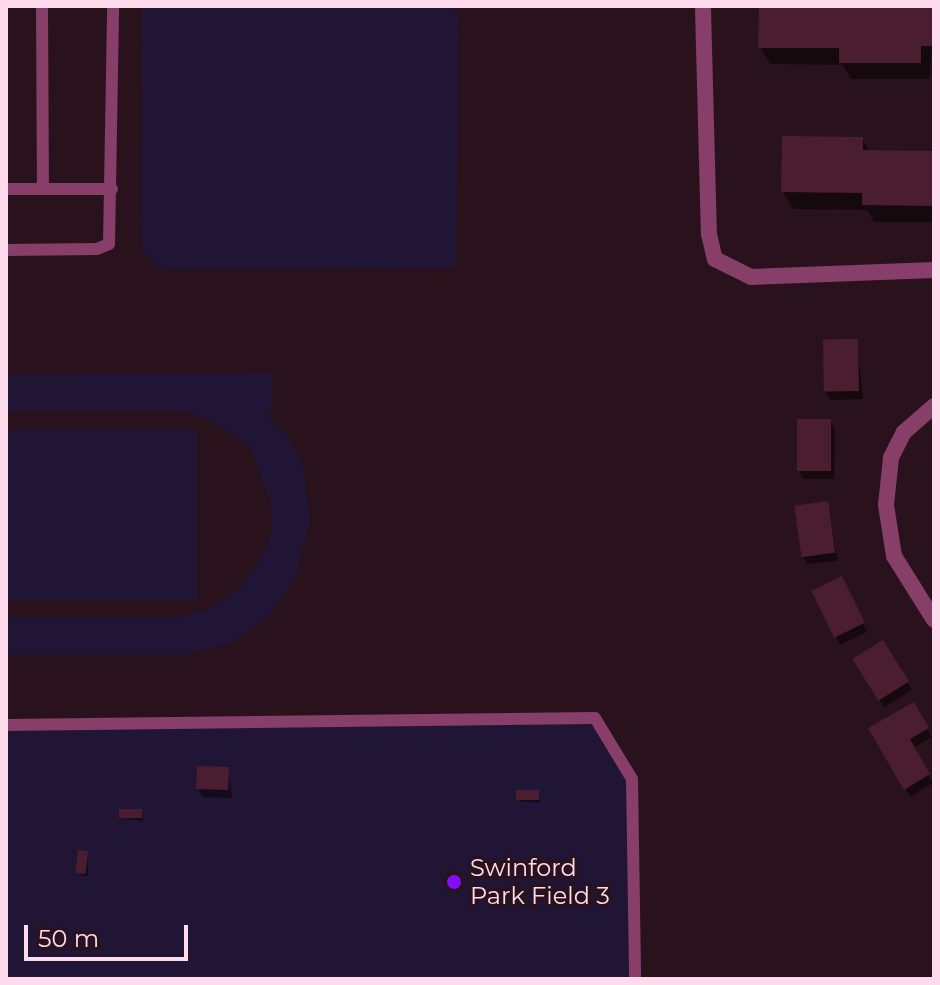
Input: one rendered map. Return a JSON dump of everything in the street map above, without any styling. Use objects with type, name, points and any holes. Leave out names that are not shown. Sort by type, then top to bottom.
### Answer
[{"type":"street","points":[[703,9],[709,234],[715,259],[751,277],[934,270]]},
{"type":"street","points":[[934,406],[904,432],[891,458],[886,505],[894,556],[934,620]]},
{"type":"lane","points":[[42,6],[43,189]]},
{"type":"lane","points":[[6,250],[105,248],[111,235],[113,6]]},
{"type":"lane","points":[[6,189],[112,189]]},
{"type":"lane","points":[[6,725],[595,718],[632,779],[635,979]]},
{"type":"shaded area","points":[[141,6],[451,6],[459,13],[456,268],[160,270],[142,250]]},
{"type":"shaded area","points":[[272,373],[272,412],[265,413],[289,439],[303,464],[310,521],[295,579],[270,615],[234,642],[185,655],[6,655],[6,617],[181,617],[208,609],[237,591],[261,559],[272,532],[272,508],[250,446],[223,427],[187,411],[6,411],[6,374]]},
{"type":"shaded area","points":[[6,430],[197,430],[197,600],[6,600]]},
{"type":"shaded area","points":[[595,718],[632,779],[635,979],[6,979],[6,725]]},
{"type":"building","points":[[759,6],[934,6],[934,46],[921,46],[921,63],[839,63],[839,48],[758,48]]},
{"type":"building","points":[[782,136],[863,137],[863,150],[934,151],[934,206],[862,205],[862,193],[781,192]]},
{"type":"building","points":[[858,339],[859,391],[824,392],[823,340]]},
{"type":"building","points":[[797,419],[831,419],[831,471],[797,471]]},
{"type":"building","points":[[828,501],[835,552],[802,557],[794,506]]},
{"type":"building","points":[[842,576],[865,623],[834,638],[811,591]]},
{"type":"building","points":[[883,640],[909,682],[878,701],[852,659]]},
{"type":"building","points":[[914,702],[929,728],[910,739],[930,774],[904,790],[868,728]]},
{"type":"building","points":[[197,766],[229,767],[228,790],[196,789]]},
{"type":"building","points":[[516,790],[539,790],[539,800],[516,800]]},
{"type":"building","points":[[119,809],[142,809],[142,818],[119,818]]},
{"type":"building","points":[[78,850],[88,851],[86,874],[76,873]]},
{"type":"place","name":"Swinford Park Field 3","points":[[454,882]]}]
